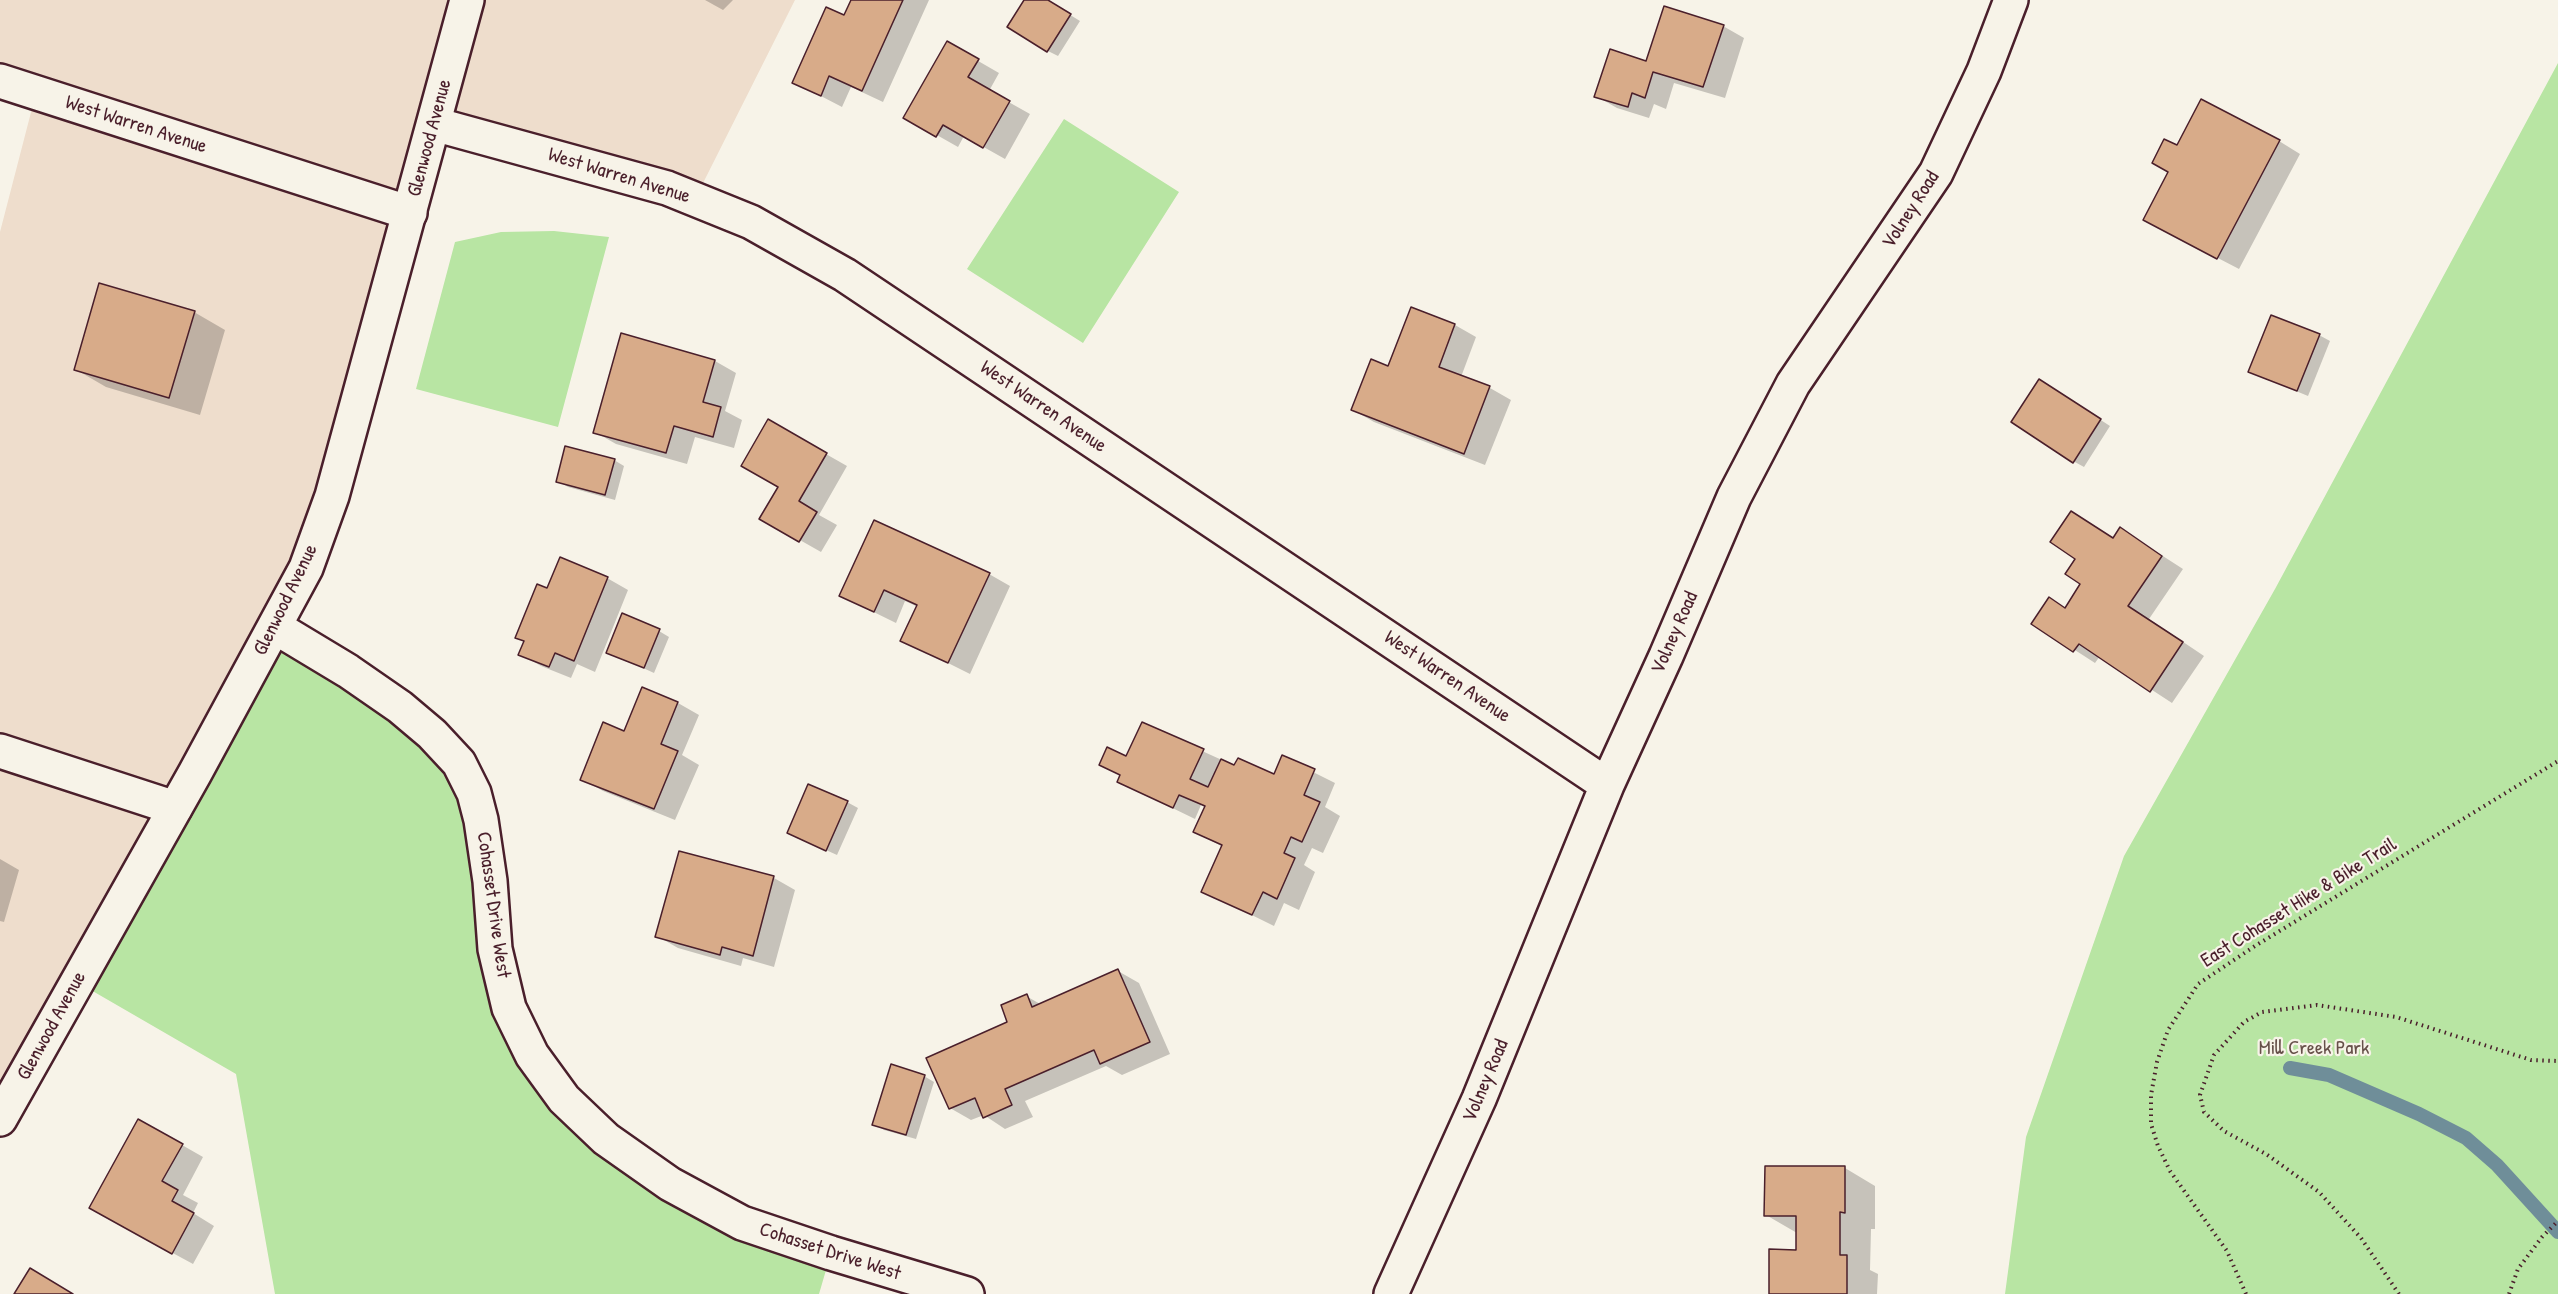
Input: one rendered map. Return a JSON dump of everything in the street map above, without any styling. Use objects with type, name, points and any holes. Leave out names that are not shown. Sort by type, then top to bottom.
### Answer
[{"type":"street","name":"Glenwood Avenue","points":[[0,1119],[175,808],[306,568],[332,496],[467,0]]},
{"type":"street","name":"Volney Road","points":[[1391,1294],[1479,1099],[1607,785],[1666,656],[1734,497],[1789,391],[1936,172],[1984,71],[2011,0]]},
{"type":"street","name":"West Warren Avenue","points":[[0,81],[410,213]]},
{"type":"street","name":"West Warren Avenue","points":[[434,123],[667,188],[751,222],[845,275],[1607,785]]},
{"type":"street","name":"Cohasset Drive West","points":[[274,627],[348,671],[400,707],[432,734],[459,763],[474,793],[481,820],[490,881],[495,950],[510,1008],[532,1055],[564,1099],[606,1140],[670,1184],[742,1223],[842,1257],[968,1294]]},
{"type":"street","points":[[0,751],[175,808]]},
{"type":"path","name":"East Cohasset Hike & Bike Trail","points":[[2246,1294],[2227,1251],[2170,1171],[2151,1124],[2151,1095],[2157,1062],[2168,1030],[2198,984],[2255,946],[2558,761]]},
{"type":"path","points":[[2399,1294],[2361,1238],[2319,1192],[2266,1154],[2224,1131],[2204,1112],[2200,1095],[2214,1055],[2244,1022],[2262,1012],[2317,1005],[2396,1017],[2531,1060],[2558,1061]]},
{"type":"path","points":[[2509,1294],[2518,1269],[2542,1237],[2558,1221]]},
{"type":"shaded area","points":[[0,0],[795,0],[695,199],[434,124],[332,496],[0,1119],[0,232],[36,93],[0,81]]},
{"type":"green space","name":"Mill Creek Park","points":[[2558,63],[2558,1294],[2005,1294],[2026,1137],[2124,856],[2275,589]]},
{"type":"green space","points":[[1064,119],[1179,192],[1083,343],[967,269]]},
{"type":"green space","points":[[554,231],[609,237],[558,427],[416,389],[455,242],[501,232]]},
{"type":"green space","points":[[275,627],[459,763],[509,1008],[606,1139],[831,1253],[819,1294],[275,1294],[236,1074],[77,982]]},
{"type":"building","points":[[851,0],[903,0],[862,91],[829,76],[821,96],[792,83],[826,7],[844,15]]},
{"type":"building","points":[[1024,0],[1048,0],[1071,14],[1047,52],[1007,27]]},
{"type":"building","points":[[1664,6],[1724,25],[1703,87],[1653,72],[1645,98],[1632,93],[1628,107],[1594,97],[1610,49],[1646,61]]},
{"type":"building","points":[[947,41],[979,59],[968,77],[1010,101],[983,148],[943,125],[936,137],[903,118]]},
{"type":"building","points":[[2201,99],[2280,140],[2217,259],[2143,220],[2168,172],[2152,163],[2164,139],[2177,145]]},
{"type":"building","points":[[99,283],[195,311],[169,398],[74,370]]},
{"type":"building","points":[[1411,307],[1455,324],[1439,367],[1490,386],[1464,454],[1351,410],[1371,359],[1388,366]]},
{"type":"building","points":[[2271,315],[2320,334],[2297,391],[2248,372]]},
{"type":"building","points":[[621,333],[715,360],[703,402],[721,407],[713,437],[674,426],[666,453],[593,433]]},
{"type":"building","points":[[2039,379],[2101,419],[2073,463],[2011,422]]},
{"type":"building","points":[[768,419],[827,453],[799,501],[817,512],[799,542],[759,519],[778,487],[741,466]]},
{"type":"building","points":[[565,446],[615,459],[605,495],[556,482]]},
{"type":"building","points":[[2071,511],[2113,538],[2120,527],[2162,556],[2128,606],[2183,642],[2150,692],[2079,644],[2073,652],[2031,624],[2049,597],[2065,608],[2080,584],[2065,574],[2075,559],[2050,542]]},
{"type":"building","points":[[874,520],[990,573],[948,663],[900,641],[917,605],[884,590],[874,612],[839,596]]},
{"type":"building","points":[[560,557],[608,577],[574,661],[555,653],[549,667],[518,655],[524,641],[515,638],[537,584],[547,588]]},
{"type":"building","points":[[622,613],[660,629],[644,668],[606,653]]},
{"type":"building","points":[[642,687],[678,702],[661,744],[678,751],[654,809],[580,780],[603,722],[624,731]]},
{"type":"building","points":[[1142,722],[1204,749],[1190,779],[1208,787],[1221,759],[1234,765],[1238,758],[1274,774],[1282,755],[1315,769],[1304,795],[1320,802],[1302,842],[1291,837],[1284,853],[1295,858],[1277,899],[1263,892],[1252,915],[1201,892],[1222,845],[1193,832],[1205,806],[1179,795],[1173,808],[1117,782],[1120,775],[1099,765],[1107,747],[1126,756]]},
{"type":"building","points":[[808,784],[848,801],[826,851],[787,833]]},
{"type":"building","points":[[679,851],[774,876],[753,956],[722,947],[720,955],[655,937]]},
{"type":"building","points":[[1118,969],[1150,1042],[1100,1064],[1094,1050],[1005,1089],[1012,1105],[983,1118],[975,1098],[949,1109],[926,1058],[1007,1022],[1001,1005],[1027,994],[1032,1007]]},
{"type":"building","points":[[891,1064],[925,1075],[906,1135],[872,1125]]},
{"type":"building","points":[[138,1119],[183,1144],[162,1181],[178,1190],[172,1201],[194,1213],[172,1254],[89,1208]]},
{"type":"building","points":[[1765,1166],[1845,1166],[1845,1213],[1840,1212],[1840,1255],[1847,1255],[1847,1294],[1769,1294],[1769,1249],[1796,1250],[1796,1216],[1764,1216]]},
{"type":"building","points":[[30,1268],[73,1294],[14,1294]]},
{"type":"waterway","points":[[2290,1068],[2329,1075],[2419,1114],[2466,1138],[2497,1165],[2558,1232]]}]
